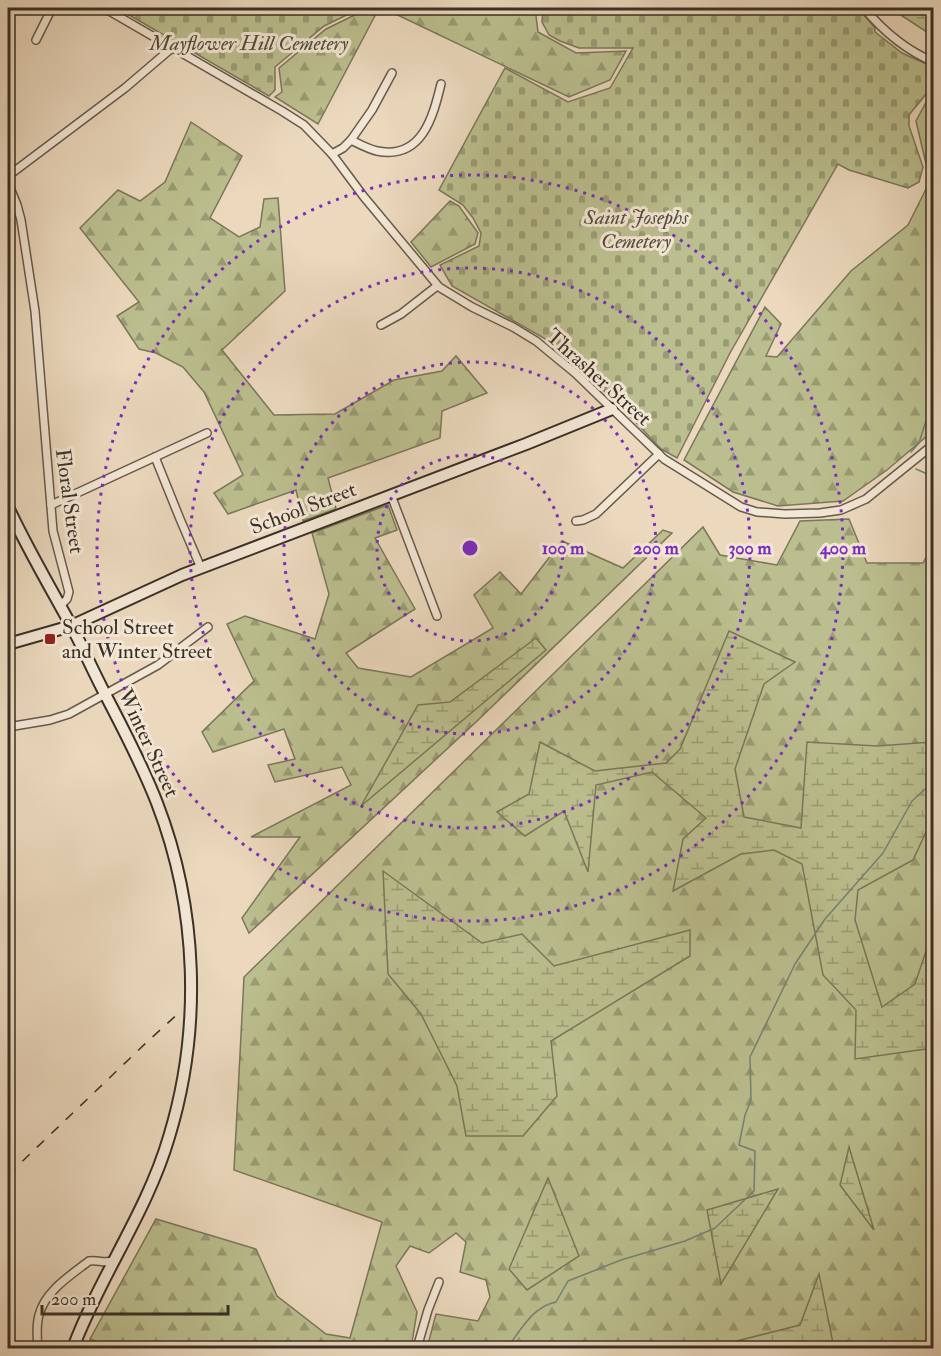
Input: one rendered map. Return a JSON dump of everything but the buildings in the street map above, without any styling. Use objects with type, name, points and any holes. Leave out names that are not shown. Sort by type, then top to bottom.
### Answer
[{"type":"street","points":[[36,40],[52,8]]},
{"type":"street","name":"Thrasher Street","points":[[104,8],[309,129],[332,154],[364,197],[437,285],[471,307],[536,341],[574,373],[667,461],[744,509],[774,513],[820,513],[841,510],[866,499],[933,444]]},
{"type":"street","points":[[864,8],[897,41],[912,52],[933,62]]},
{"type":"street","points":[[8,176],[125,88],[173,47]]},
{"type":"street","points":[[332,154],[351,140],[372,110],[392,73]]},
{"type":"street","points":[[351,140],[373,150],[386,152],[401,150],[413,144],[423,134],[429,122],[441,84]]},
{"type":"street","name":"Floral Street","points":[[8,183],[19,213],[35,311],[53,531],[69,592],[67,599],[60,606]]},
{"type":"street","points":[[381,325],[401,314],[437,285]]},
{"type":"street","name":"School Street","points":[[8,644],[71,626],[168,581],[612,409]]},
{"type":"street","points":[[51,505],[207,433]]},
{"type":"street","points":[[576,521],[596,514],[659,454]]},
{"type":"street","points":[[155,457],[201,568]]},
{"type":"street","points":[[391,495],[437,616]]},
{"type":"street","name":"Winter Street","points":[[8,511],[71,626],[149,783],[174,852],[181,884],[190,951],[190,1016],[185,1073],[169,1139],[150,1188],[73,1348]]},
{"type":"street","points":[[8,728],[60,718],[69,714],[158,665],[208,627]]},
{"type":"street","points":[[38,1348],[39,1315],[54,1290],[89,1261],[108,1263],[115,1260]]},
{"type":"street","points":[[417,1348],[439,1282]]},
{"type":"green space","name":"Mayflower Hill Cemetery","points":[[117,8],[361,8],[324,26],[275,67],[275,90],[269,96]]},
{"type":"green space","points":[[369,8],[379,8],[318,124],[275,97],[282,92],[279,68],[326,29]]},
{"type":"green space","points":[[383,8],[535,8],[538,32],[576,53],[626,51],[610,80],[569,97]]},
{"type":"green space","name":"Saint Josephs Cemetery","points":[[543,8],[858,8],[875,28],[875,32],[902,53],[931,66],[930,87],[909,115],[909,126],[923,167],[919,182],[908,188],[849,170],[838,164],[730,353],[677,458],[661,449],[627,413],[628,410],[621,401],[611,397],[544,338],[452,286],[440,265],[479,246],[481,233],[473,218],[463,205],[439,190],[505,68],[568,102],[610,88],[633,48],[579,48],[560,41],[549,35],[542,22]]},
{"type":"green space","points":[[896,8],[933,8],[933,36],[893,10]]},
{"type":"green space","points":[[933,89],[933,431],[887,470],[843,501],[778,506],[733,492],[684,460],[765,307],[781,324],[766,356],[777,357],[851,271],[908,225],[930,181],[916,121]]},
{"type":"green space","points":[[191,122],[242,156],[210,218],[239,237],[260,227],[264,199],[278,198],[285,291],[222,350],[274,415],[335,414],[394,380],[442,371],[456,356],[487,393],[442,411],[440,438],[328,478],[336,509],[303,521],[296,490],[228,514],[214,493],[243,475],[204,392],[183,367],[156,353],[139,349],[117,316],[139,302],[80,228],[118,190],[140,201],[165,182]]},
{"type":"green space","points":[[450,201],[459,206],[478,233],[475,244],[431,267],[411,242]]},
{"type":"green space","points":[[388,505],[397,530],[375,538],[415,609],[346,653],[358,668],[411,677],[493,628],[474,595],[500,572],[521,594],[562,541],[623,568],[663,530],[672,533],[476,722],[249,933],[242,918],[300,837],[251,837],[351,785],[342,767],[275,782],[268,765],[295,759],[284,729],[213,752],[202,732],[254,681],[227,624],[245,616],[315,639],[329,594],[312,533]]},
{"type":"green space","points":[[849,519],[867,563],[923,563],[933,545],[933,1348],[427,1348],[436,1314],[478,1321],[490,1297],[486,1280],[460,1272],[466,1242],[456,1233],[429,1253],[410,1246],[396,1266],[417,1312],[411,1348],[112,1348],[90,1339],[156,1219],[256,1249],[277,1296],[326,1334],[350,1338],[382,1222],[234,1170],[244,977],[703,527],[720,555],[777,565],[800,521]]},
{"type":"green space","points":[[729,631],[795,662],[764,684],[735,769],[744,817],[801,828],[807,742],[877,746],[932,742],[934,751],[933,817],[913,860],[858,890],[855,920],[882,1007],[915,984],[933,930],[933,1048],[855,1059],[856,1010],[823,975],[802,864],[774,850],[741,854],[673,891],[683,839],[706,818],[652,772],[596,785],[588,872],[564,811],[525,836],[497,812],[529,794],[540,742],[595,771],[666,763],[680,749]]},
{"type":"green space","points":[[536,638],[546,650],[361,806],[418,705],[450,702]]},
{"type":"green space","points":[[383,871],[482,943],[522,934],[554,966],[690,930],[690,956],[551,1041],[557,1096],[523,1136],[466,1136],[457,1086],[421,1014],[388,974]]},
{"type":"green space","points":[[849,1147],[874,1230],[840,1185]]},
{"type":"green space","points":[[548,1178],[579,1256],[527,1290],[509,1269]]},
{"type":"green space","points":[[778,1189],[721,1284],[707,1210]]},
{"type":"green space","points":[[819,1274],[834,1348],[720,1348],[721,1345],[800,1325]]},
{"type":"waterway","points":[[911,452],[919,443],[934,395]]},
{"type":"waterway","points":[[916,469],[934,477]]},
{"type":"waterway","points":[[934,579],[929,586],[934,598]]},
{"type":"waterway","points":[[507,1348],[534,1314],[556,1302],[568,1281],[621,1260],[685,1241],[715,1228],[754,1191],[755,1151],[739,1145],[745,1115],[751,1100],[750,1057],[795,964],[825,919],[883,853],[912,801],[934,781]]},
{"type":"railway","points":[[8,1175],[181,1011]]},
{"type":"place","name":"School Street and Winter Street","points":[[50,639]]}]
